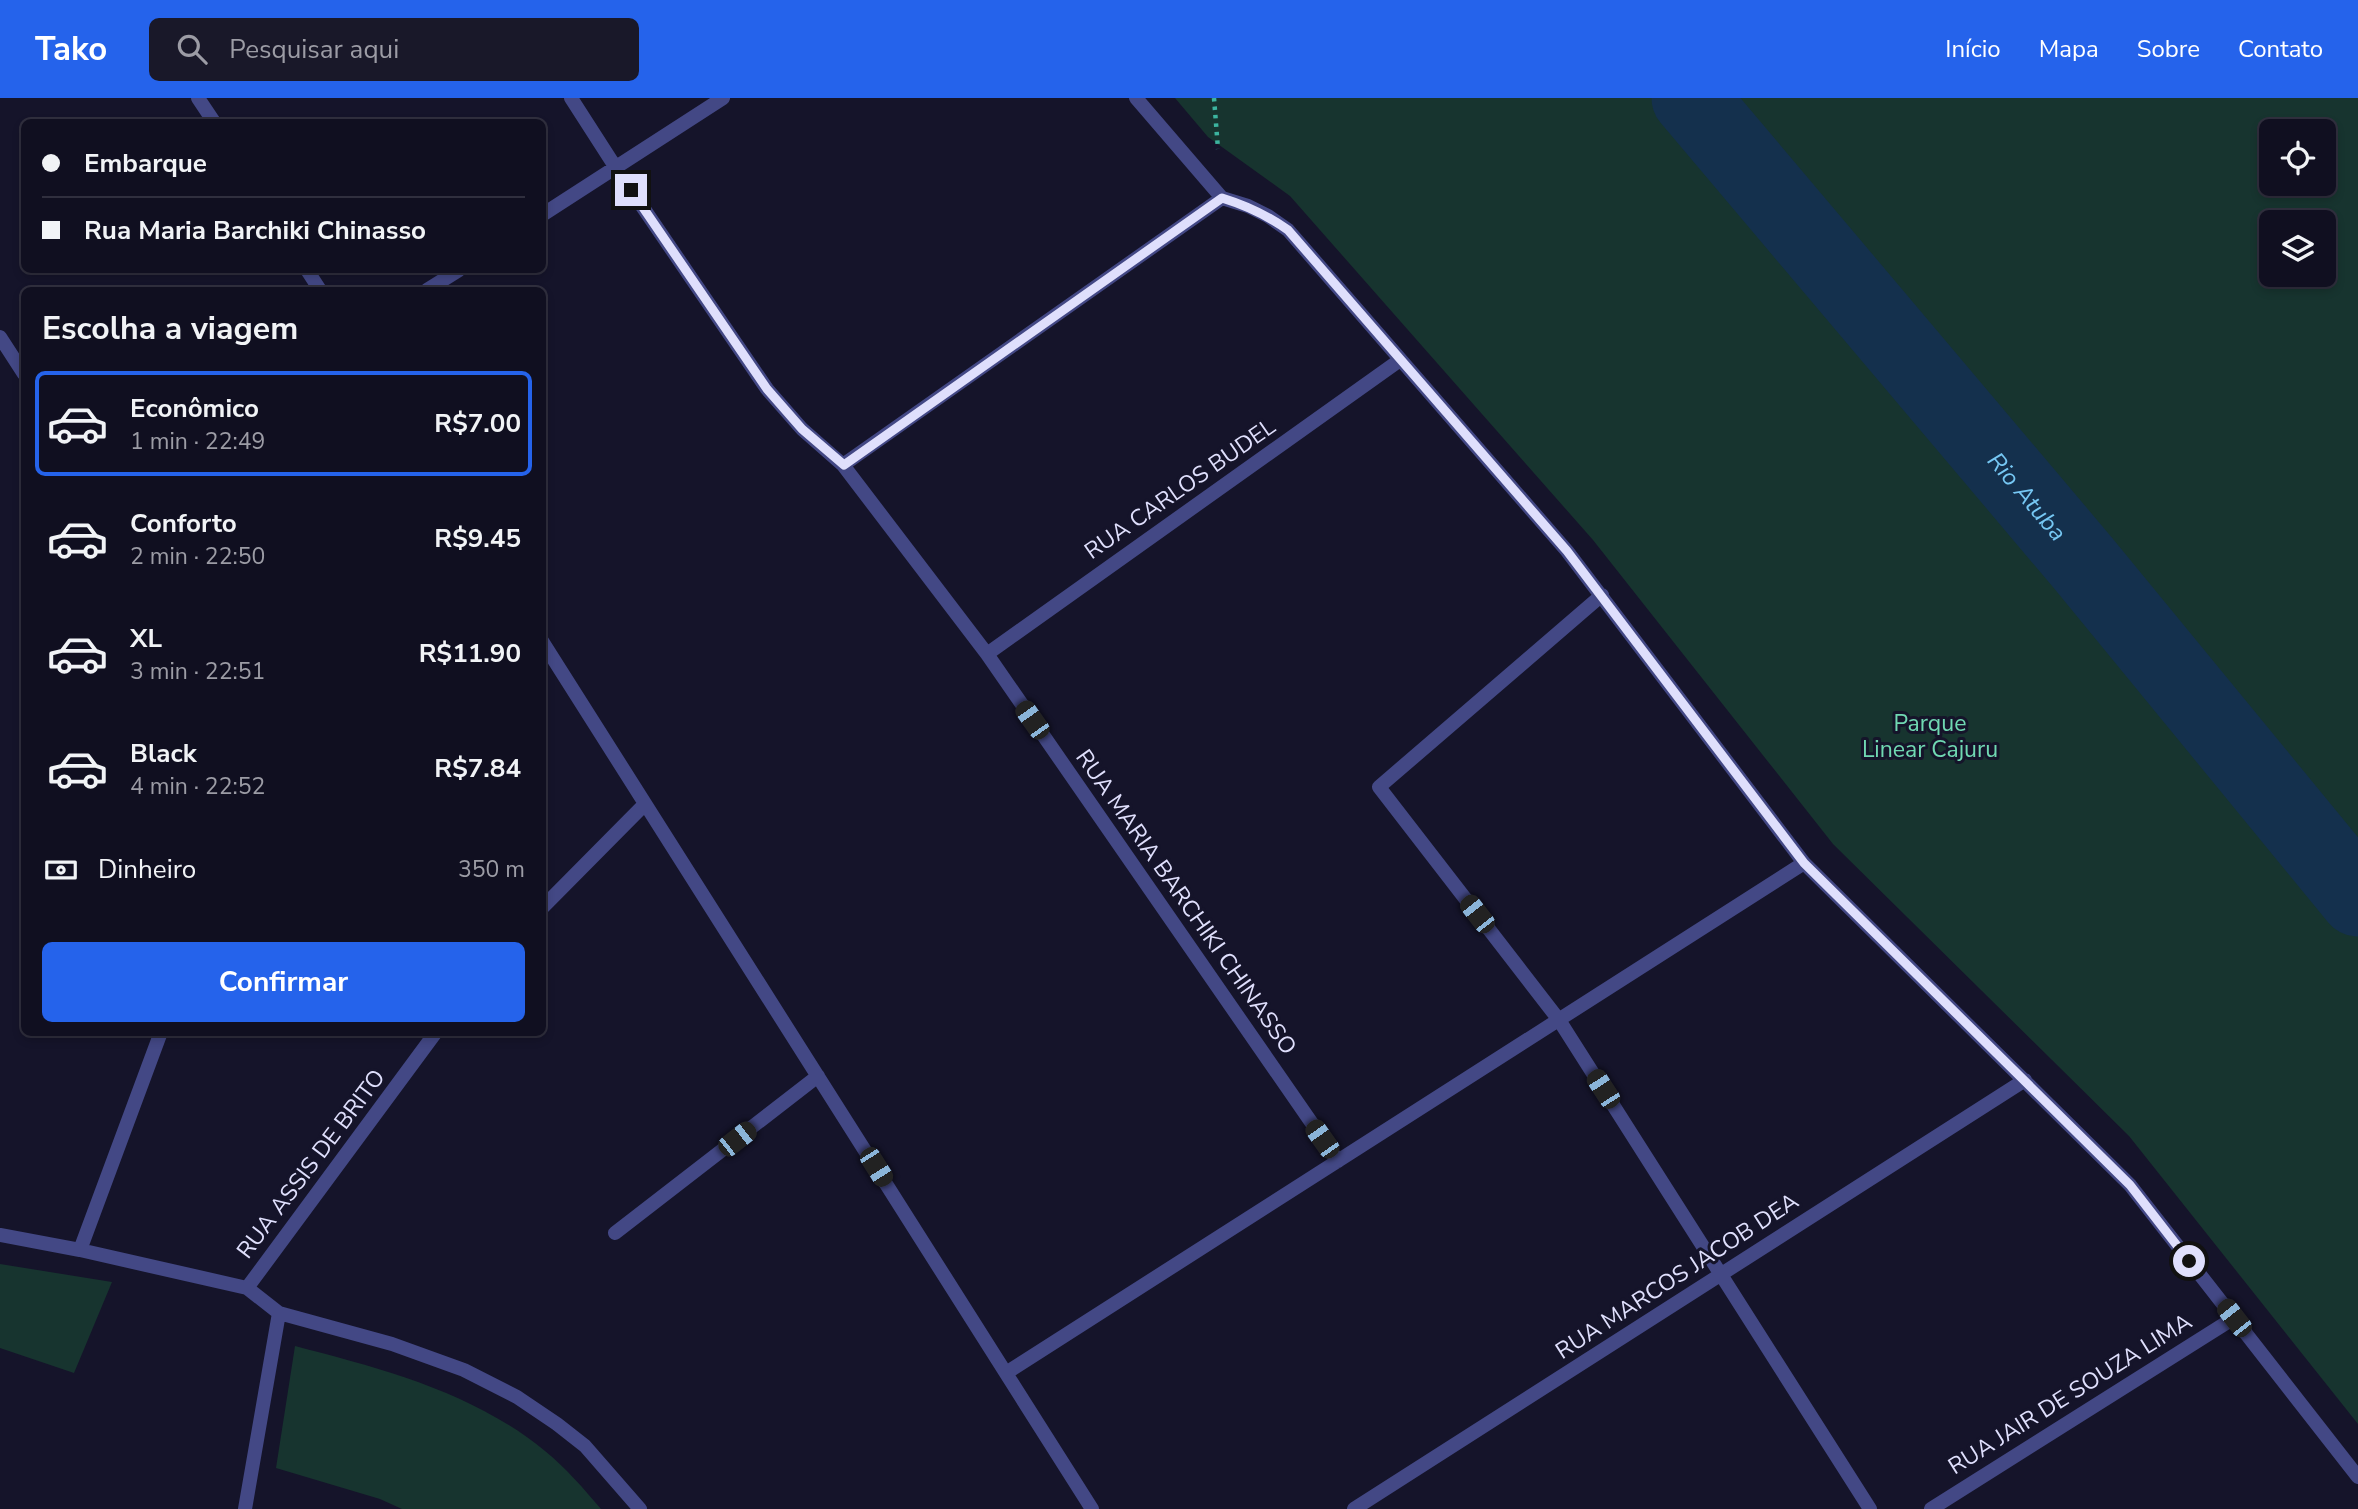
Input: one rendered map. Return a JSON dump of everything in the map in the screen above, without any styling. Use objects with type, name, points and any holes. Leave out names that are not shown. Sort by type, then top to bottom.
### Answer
[{"type":"street","points":[[198,98],[212,119]]},
{"type":"street","name":"RUA MARIA BARCHIKI CHINASSO","points":[[571,98],[767,389],[802,429],[844,465],[987,654],[1338,1161]]},
{"type":"street","points":[[546,212],[723,98]]},
{"type":"street","points":[[1136,98],[1222,198],[1248,206],[1288,230],[1560,543],[1804,863],[2130,1185],[2358,1477]]},
{"type":"street","points":[[844,465],[1222,198]]},
{"type":"street","points":[[432,287],[454,273]]},
{"type":"street","points":[[0,337],[21,369]]},
{"type":"street","name":"RUA CARLOS BUDEL","points":[[987,654],[1399,360]]},
{"type":"street","points":[[1602,595],[1379,787],[1559,1020],[1870,1509]]},
{"type":"street","points":[[546,647],[1091,1509]]},
{"type":"street","points":[[546,904],[645,804]]},
{"type":"street","points":[[1006,1373],[1804,863]]},
{"type":"street","points":[[80,1250],[160,1036]]},
{"type":"street","name":"RUA ASSIS DE BRITO","points":[[247,1288],[433,1036]]},
{"type":"street","points":[[615,1233],[818,1076]]},
{"type":"street","name":"RUA MARCOS JACOB DEA","points":[[1354,1509],[2025,1080]]},
{"type":"street","points":[[0,1235],[80,1250],[247,1288],[279,1313],[391,1344],[464,1370],[517,1397],[557,1424],[584,1446],[640,1509]]},
{"type":"street","points":[[245,1509],[279,1313]]},
{"type":"street","name":"RUA JAIR DE SOUZA LIMA","points":[[1931,1509],[2234,1318]]},
{"type":"green space","name":"Parque Linear Cajuru","points":[[1175,98],[2358,98],[2358,1424],[2129,1136],[1833,844],[1593,540],[1290,196],[1208,137]]},
{"type":"green space","points":[[0,1264],[112,1282],[74,1373],[0,1348]]},
{"type":"green space","points":[[295,1346],[426,1385],[488,1413],[545,1451],[575,1479],[601,1509],[402,1509],[380,1499],[276,1468]]},
{"type":"waterway","name":"Rio Atuba","points":[[1690,98],[2083,563],[2358,898]]},
{"type":"route","points":[[631,190],[767,389],[802,429],[844,465],[1222,198],[1268,216],[1288,230],[1567,551],[1804,863],[2130,1185],[2189,1261]]}]
